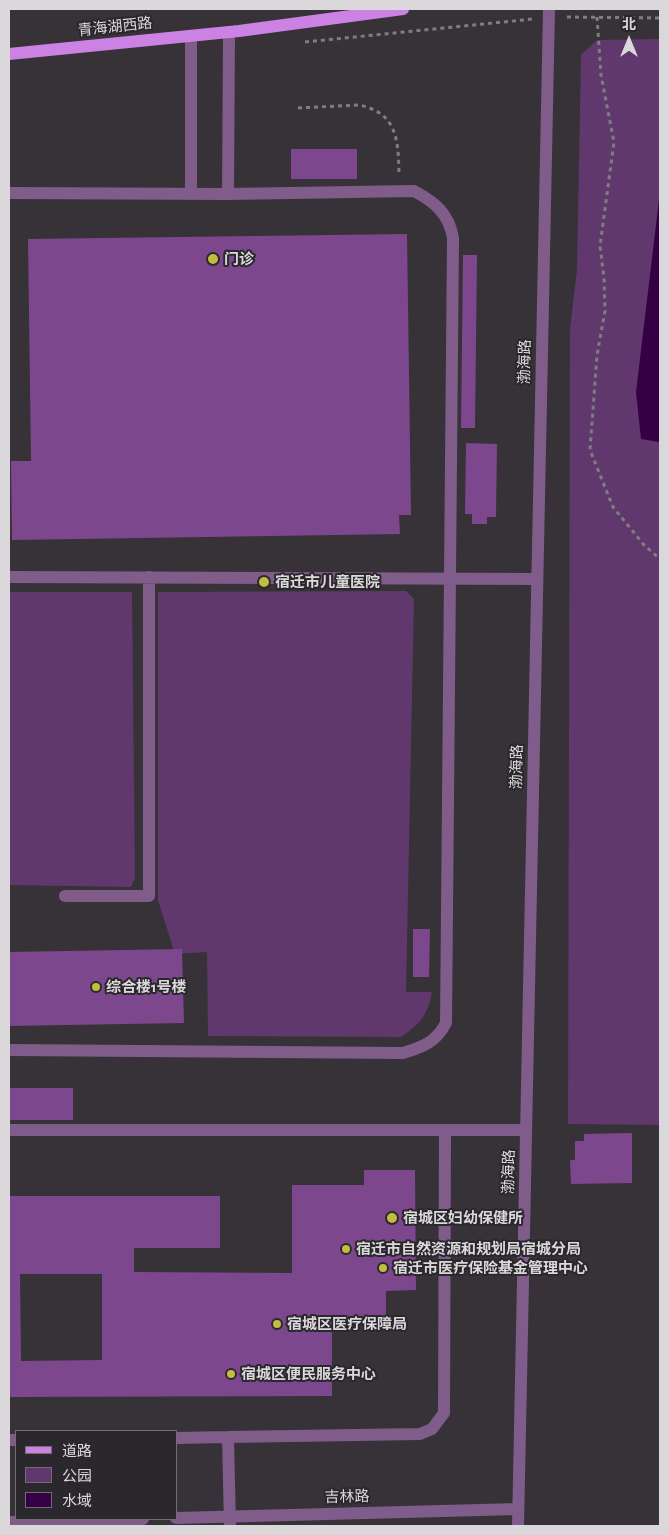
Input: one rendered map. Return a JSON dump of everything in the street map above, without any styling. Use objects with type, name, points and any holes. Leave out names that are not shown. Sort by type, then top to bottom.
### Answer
[{"type":"main road","name":"青海湖西路","points":[[9,54],[229,32],[403,9]]},
{"type":"street","name":"渤海路","points":[[518,1526],[548,13]]},
{"type":"street","points":[[228,194],[229,32]]},
{"type":"street","points":[[191,36],[191,194]]},
{"type":"street","points":[[9,193],[228,194],[414,191],[428,198],[442,212],[450,223],[453,238],[446,1023],[441,1033],[429,1044],[403,1053],[9,1050]]},
{"type":"street","points":[[9,577],[537,579]]},
{"type":"street","points":[[65,896],[149,896],[149,577]]},
{"type":"street","points":[[9,1130],[526,1130]]},
{"type":"street","points":[[178,1438],[420,1434],[432,1429],[438,1423],[444,1413],[445,1130]]},
{"type":"street","points":[[228,1437],[230,1521]]},
{"type":"street","name":"吉林路","points":[[178,1518],[230,1521],[518,1509]]},
{"type":"street","points":[[9,1522],[98,1520]]},
{"type":"path","points":[[297,43],[548,13],[597,17],[660,18]]},
{"type":"path","points":[[597,17],[601,75],[614,142],[600,246],[604,278],[605,311],[597,355],[590,450],[613,507],[644,545],[660,559]]},
{"type":"path","points":[[298,108],[360,105],[383,114],[394,128],[398,144],[399,191]]},
{"type":"green space","points":[[660,39],[660,1125],[568,1124],[570,329],[577,269],[581,55],[597,40]]},
{"type":"green space","points":[[406,591],[414,599],[406,992],[432,992],[428,1007],[418,1023],[401,1037],[208,1036],[207,952],[175,954],[158,900],[158,592]]},
{"type":"green space","points":[[9,592],[132,592],[135,878],[131,887],[9,885]]},
{"type":"water","points":[[660,191],[660,445],[659,442],[641,439],[636,392]]},
{"type":"building","points":[[291,149],[357,149],[357,179],[291,179]]},
{"type":"building","points":[[407,234],[411,515],[399,515],[400,534],[12,540],[11,461],[31,461],[28,239]]},
{"type":"building","points":[[463,255],[477,255],[475,428],[461,428]]},
{"type":"building","points":[[466,443],[497,444],[496,517],[487,517],[487,524],[472,524],[472,514],[465,514]]},
{"type":"building","points":[[413,929],[430,929],[429,977],[413,977]]},
{"type":"building","name":"综合楼1号楼","points":[[182,949],[184,1023],[9,1026],[9,952]]},
{"type":"building","points":[[9,1088],[73,1088],[73,1120],[9,1120]]},
{"type":"building","points":[[632,1133],[632,1183],[571,1184],[570,1160],[575,1160],[575,1141],[584,1141],[584,1134]]},
{"type":"building","points":[[364,1170],[415,1170],[416,1290],[386,1291],[386,1318],[332,1319],[332,1396],[9,1397],[9,1196],[220,1196],[220,1248],[134,1248],[134,1272],[292,1273],[292,1185],[364,1185]],"holes":[[[20,1274],[102,1274],[102,1360],[21,1361]]]},
{"type":"place","name":"门诊","points":[[213,259]]},
{"type":"place","name":"宿迁市儿童医院","points":[[264,582]]},
{"type":"place","name":"综合楼1号楼","points":[[96,987]]},
{"type":"place","name":"宿城区妇幼保健所","points":[[392,1218]]},
{"type":"place","name":"宿迁市自然资源和规划局宿城分局","points":[[346,1249]]},
{"type":"place","name":"宿迁市医疗保险基金管理中心","points":[[383,1268]]},
{"type":"place","name":"宿城区医疗保障局","points":[[277,1324]]},
{"type":"place","name":"宿城区便民服务中心","points":[[231,1374]]}]
